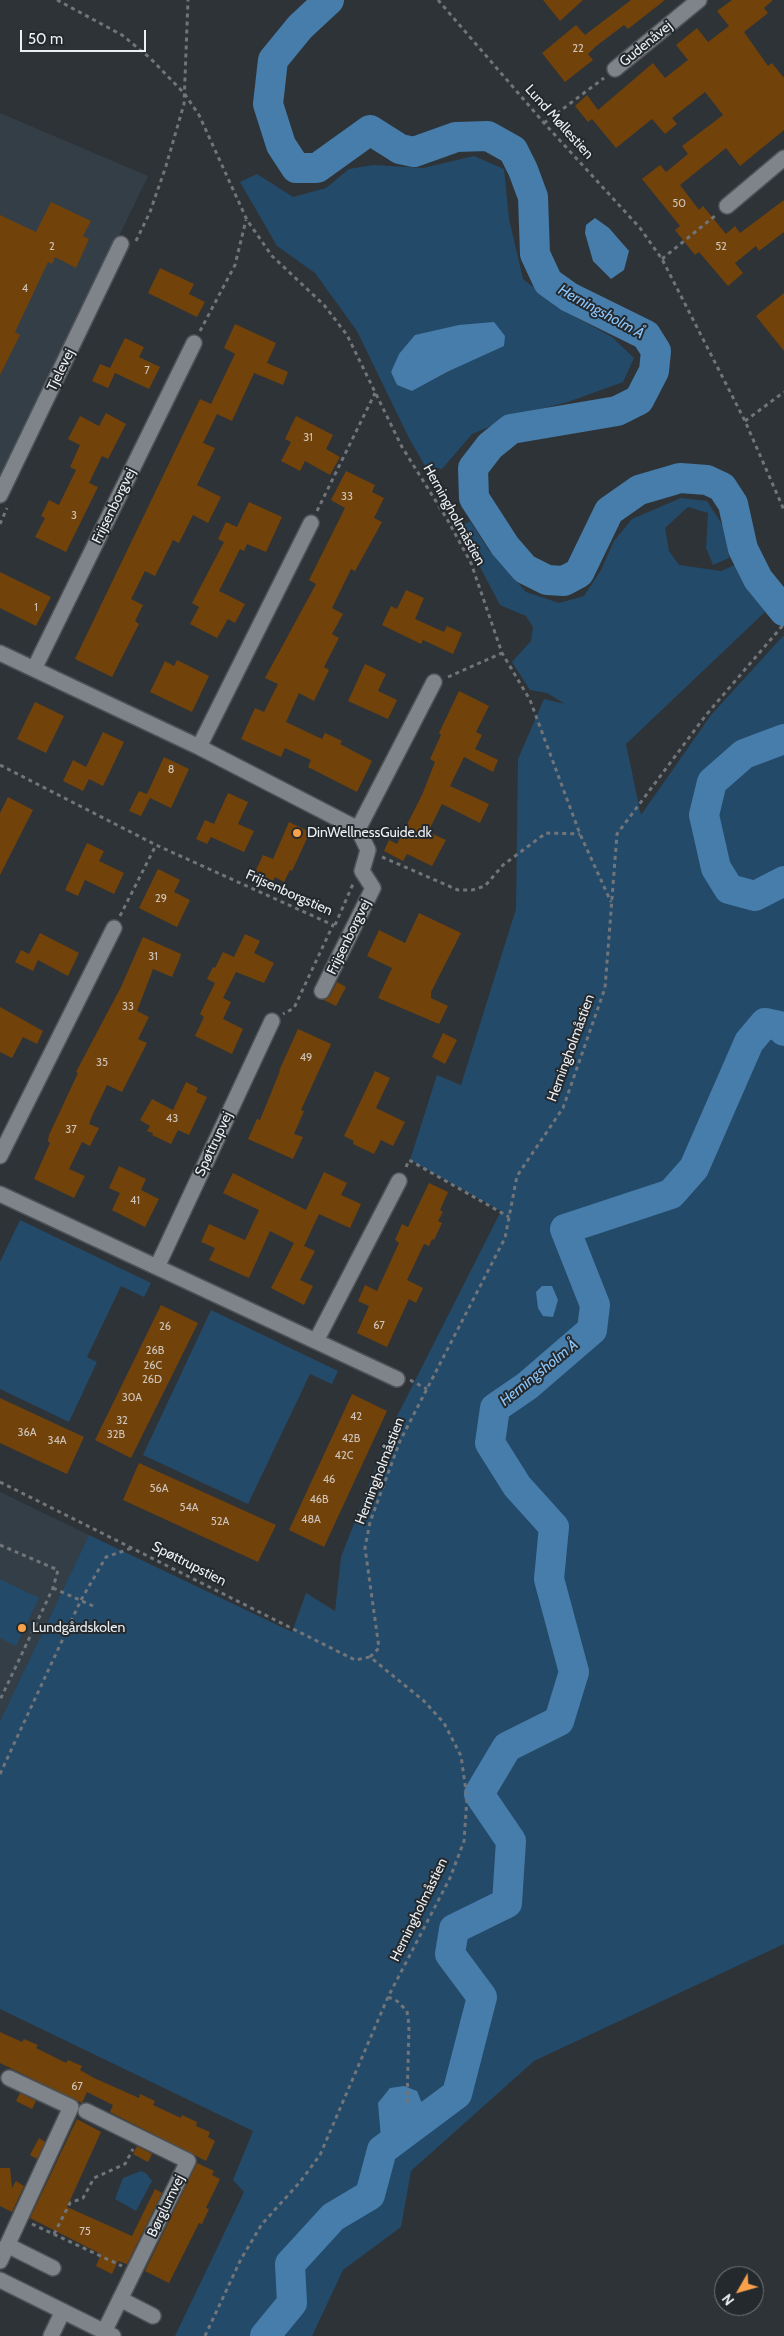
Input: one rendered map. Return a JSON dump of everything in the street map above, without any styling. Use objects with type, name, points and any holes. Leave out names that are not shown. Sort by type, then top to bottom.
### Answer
[{"type":"street","name":"Gudenåvej","points":[[616,69],[699,0]]},
{"type":"street","points":[[727,206],[784,158]]},
{"type":"street","name":"Tjelevej","points":[[0,495],[122,244]]},
{"type":"street","name":"Frijsenborgvej","points":[[34,669],[194,343]]},
{"type":"street","points":[[199,747],[311,523]]},
{"type":"street","points":[[0,653],[199,747],[358,829],[368,850]]},
{"type":"street","points":[[358,829],[434,682]]},
{"type":"street","name":"Frijsenborgvej","points":[[322,991],[373,888],[362,871],[368,850]]},
{"type":"street","points":[[0,1156],[114,928]]},
{"type":"street","name":"Spøttrupvej","points":[[157,1267],[272,1020]]},
{"type":"street","points":[[316,1341],[399,1181]]},
{"type":"street","points":[[0,1194],[397,1379]]},
{"type":"street","points":[[0,2261],[71,2107],[9,2078]]},
{"type":"street","name":"Børglumvej","points":[[0,2280],[109,2334],[120,2299],[188,2161],[86,2111]]},
{"type":"street","points":[[7,2246],[53,2268]]},
{"type":"street","points":[[120,2299],[153,2316]]},
{"type":"street","points":[[51,2336],[63,2311]]},
{"type":"path","name":"Herningholmåstien","points":[[59,0],[122,34],[150,58],[184,93],[199,115],[247,220],[272,256],[324,305],[347,335],[402,447],[471,563],[502,654],[530,700],[580,834],[612,904]]},
{"type":"path","points":[[184,93],[188,0]]},
{"type":"path","name":"Lund Møllestien","points":[[438,0],[544,123],[640,228],[662,259],[745,421],[784,510]]},
{"type":"path","points":[[544,123],[616,69]]},
{"type":"path","points":[[662,259],[727,206]]},
{"type":"path","points":[[194,343],[235,265],[247,220]]},
{"type":"path","points":[[311,523],[375,392]]},
{"type":"path","points":[[745,421],[784,392]]},
{"type":"path","name":"Herningholmåstien","points":[[205,2336],[241,2258],[262,2224],[300,2182],[320,2155],[388,1996],[450,1878],[464,1841],[467,1798],[461,1756],[444,1723],[424,1701],[370,1657],[379,1648],[366,1548],[370,1522],[400,1441],[505,1238],[516,1176],[563,1108],[605,988],[618,834],[706,715],[784,624]]},
{"type":"path","points":[[434,682],[502,654]]},
{"type":"path","name":"Frijsenborgstien","points":[[0,766],[156,845],[333,925],[294,1008],[272,1020]]},
{"type":"path","points":[[368,850],[458,890],[472,890],[485,886],[503,865],[546,833],[580,834]]},
{"type":"path","points":[[114,928],[156,845]]},
{"type":"path","points":[[399,1181],[409,1160],[509,1217]]},
{"type":"path","name":"Spøttrupstien","points":[[0,1482],[356,1660],[370,1657]]},
{"type":"path","points":[[0,1544],[58,1570],[54,1588],[0,1700]]},
{"type":"path","points":[[0,1774],[81,1600],[106,1557],[132,1548]]},
{"type":"path","points":[[54,1588],[93,1606]]},
{"type":"path","points":[[388,1996],[396,2000],[407,2011],[409,2026],[407,2103]]},
{"type":"path","points":[[54,2234],[70,2203],[83,2198],[94,2178],[125,2164],[138,2137]]},
{"type":"path","points":[[19,2218],[134,2272]]},
{"type":"shaded area","points":[[0,113],[148,176],[0,483]]},
{"type":"shaded area","points":[[474,156],[504,169],[509,219],[523,279],[561,309],[612,337],[634,358],[623,382],[568,402],[517,415],[472,434],[442,469],[425,466],[409,438],[357,331],[315,273],[277,246],[240,182],[257,174],[293,197],[326,188],[349,169],[373,165],[423,168]],"holes":[[[399,354],[449,371],[412,391],[397,385],[391,372]]]},
{"type":"shaded area","points":[[595,218],[609,228],[629,251],[624,270],[611,279],[593,261],[585,233],[586,225]]},
{"type":"shaded area","points":[[494,322],[505,336],[504,346],[449,371],[412,391],[397,385],[391,372],[399,354],[415,335],[459,325]]},
{"type":"shaded area","points":[[681,498],[707,501],[727,532],[729,558],[713,565],[706,548],[708,513],[688,507],[665,528],[669,551],[679,565],[721,571],[735,565],[765,612],[626,744],[641,815],[711,715],[784,635],[784,1944],[534,2061],[411,2171],[401,2227],[343,2270],[312,2336],[175,2336],[244,2192],[233,2180],[253,2131],[0,2009],[0,1721],[89,1535],[292,1632],[306,1593],[335,1611],[341,1557],[392,1426],[501,1211],[410,1160],[437,1075],[461,1085],[516,909],[518,759],[544,699],[565,704],[547,693],[530,690],[512,662],[531,641],[533,627],[526,616],[500,605],[459,527],[470,521],[488,549],[526,592],[559,603],[584,596],[601,570],[614,541],[632,519]]},
{"type":"shaded area","points":[[20,1220],[151,1283],[144,1297],[121,1286],[87,1357],[97,1362],[69,1422],[0,1389],[0,1262]]},
{"type":"shaded area","points":[[542,1286],[552,1286],[558,1300],[553,1317],[543,1316],[538,1308],[536,1292]]},
{"type":"shaded area","points":[[211,1310],[338,1371],[332,1384],[310,1374],[248,1504],[143,1455]]},
{"type":"shaded area","name":"Lundgårdskolen","points":[[0,1492],[89,1535],[0,1721]]},
{"type":"shaded area","points":[[0,1579],[39,1598],[16,1646],[0,1638]]},
{"type":"shaded area","points":[[404,2086],[417,2091],[427,2116],[382,2150],[378,2103],[390,2088]]},
{"type":"shaded area","points":[[141,2171],[146,2173],[152,2181],[136,2211],[115,2199],[123,2178]]},
{"type":"building","points":[[543,0],[583,0],[560,21]]},
{"type":"building","points":[[631,0],[665,0],[628,29],[624,25],[595,47],[588,54],[593,60],[565,82],[542,53],[576,25],[585,35]]},
{"type":"building","points":[[732,0],[773,0],[764,8],[768,13],[744,32],[768,66],[772,63],[784,78],[784,130],[740,166],[726,148],[680,185],[699,210],[703,206],[726,234],[735,226],[740,233],[784,200],[784,232],[759,251],[756,246],[735,263],[743,273],[728,286],[699,252],[695,255],[675,230],[680,226],[642,179],[660,165],[666,172],[688,154],[682,146],[723,115],[705,92],[672,118],[677,124],[665,134],[652,119],[616,148],[592,119],[588,122],[575,106],[587,95],[598,110],[653,63],[665,78],[688,60],[676,45],[697,28],[708,42],[729,26],[717,11]]},
{"type":"building","points":[[51,202],[91,221],[83,236],[89,239],[76,268],[55,257],[52,264],[48,262],[15,332],[20,335],[0,375],[0,215],[36,232]]},
{"type":"building","points":[[160,268],[194,284],[189,294],[205,302],[197,317],[148,293]]},
{"type":"building","points":[[784,293],[784,351],[756,316]]},
{"type":"building","points":[[235,324],[276,343],[267,363],[288,372],[283,385],[254,373],[232,421],[217,414],[203,443],[215,448],[197,485],[221,497],[208,523],[193,515],[179,543],[173,540],[155,576],[145,571],[131,599],[143,605],[135,621],[139,624],[112,677],[75,659],[200,399],[211,404],[235,354],[224,348]]},
{"type":"building","points":[[125,338],[144,347],[139,357],[160,367],[149,389],[115,373],[108,388],[92,381],[100,364],[110,368]]},
{"type":"building","points":[[106,413],[126,424],[108,459],[102,456],[89,483],[98,487],[66,552],[35,537],[45,518],[41,516],[49,500],[59,505],[76,470],[70,467],[80,445],[68,439],[80,416],[99,426]]},
{"type":"building","points":[[296,416],[333,435],[326,449],[340,457],[330,475],[305,461],[300,471],[281,461],[291,442],[285,439]]},
{"type":"building","points":[[346,471],[375,485],[372,492],[384,498],[374,518],[382,522],[355,571],[351,569],[332,608],[343,614],[332,634],[339,638],[324,667],[329,670],[314,701],[299,693],[286,722],[322,739],[325,733],[342,741],[340,744],[372,761],[357,792],[308,767],[311,760],[285,748],[281,757],[241,739],[255,708],[264,712],[278,684],[265,678],[316,584],[309,580],[345,508],[331,500]]},
{"type":"building","points":[[249,502],[282,517],[266,552],[247,544],[244,551],[240,549],[219,591],[245,604],[235,623],[228,619],[217,638],[190,624],[199,607],[192,603],[224,542],[218,539],[226,522],[237,527]]},
{"type":"building","points":[[0,572],[51,597],[36,626],[0,608]]},
{"type":"building","points":[[406,590],[424,598],[415,619],[444,632],[447,626],[462,633],[453,654],[423,640],[421,644],[382,625],[391,606],[397,609]]},
{"type":"building","points":[[177,660],[209,676],[192,712],[150,692],[165,661],[174,666]]},
{"type":"building","points":[[365,664],[386,674],[378,691],[397,700],[388,719],[348,701]]},
{"type":"building","points":[[459,691],[489,706],[476,732],[482,735],[475,749],[498,760],[493,772],[464,757],[450,786],[489,804],[480,823],[442,804],[428,832],[446,840],[432,866],[407,854],[403,861],[384,851],[389,840],[397,844],[422,795],[435,762],[430,759],[441,735],[439,733]]},
{"type":"building","points":[[35,702],[64,716],[46,753],[17,739]]},
{"type":"building","points":[[103,732],[124,742],[103,786],[89,779],[83,791],[63,781],[73,760],[86,767]]},
{"type":"building","points":[[164,757],[189,769],[171,808],[150,798],[141,816],[129,811],[139,791],[147,794]]},
{"type":"building","points":[[228,793],[248,802],[238,824],[254,831],[244,852],[211,837],[207,844],[196,839],[205,820],[214,824]]},
{"type":"building","points":[[8,797],[33,810],[0,875],[0,813]]},
{"type":"building","points":[[289,822],[310,832],[292,871],[290,870],[284,882],[275,877],[273,881],[255,872],[263,855],[273,859]]},
{"type":"building","points":[[87,843],[104,851],[99,861],[124,873],[114,894],[85,880],[78,896],[65,890]]},
{"type":"building","points":[[158,869],[180,880],[174,892],[190,900],[177,927],[139,908]]},
{"type":"building","points":[[419,913],[461,933],[431,992],[431,998],[448,1006],[439,1024],[378,998],[392,968],[367,956],[379,930],[405,943]]},
{"type":"building","points":[[40,933],[79,953],[68,976],[38,960],[33,971],[15,962],[21,950],[29,954]]},
{"type":"building","points":[[245,934],[260,941],[254,953],[274,963],[264,983],[236,972],[223,998],[231,1002],[223,1019],[243,1029],[232,1054],[195,1036],[204,1017],[200,1014],[215,983],[207,979],[223,952],[234,957]]},
{"type":"building","points":[[143,937],[181,954],[180,958],[172,977],[153,969],[137,1011],[149,1017],[138,1039],[147,1043],[122,1092],[107,1085],[92,1116],[89,1124],[99,1128],[90,1146],[82,1142],[69,1169],[85,1176],[74,1198],[34,1179],[50,1143],[48,1141],[49,1135],[78,1073],[76,1072],[121,987]]},
{"type":"building","points":[[337,982],[346,987],[336,1006],[324,1000],[330,996]]},
{"type":"building","points":[[0,1007],[43,1031],[37,1044],[23,1037],[12,1058],[0,1052]]},
{"type":"building","points":[[298,1029],[331,1044],[301,1110],[304,1111],[294,1134],[303,1137],[293,1159],[248,1139],[257,1119],[260,1120]]},
{"type":"building","points":[[443,1033],[457,1040],[445,1064],[432,1057]]},
{"type":"building","points":[[375,1071],[390,1078],[376,1108],[405,1122],[393,1146],[381,1140],[374,1154],[353,1144],[354,1141],[344,1136]]},
{"type":"building","points":[[186,1082],[198,1088],[196,1092],[207,1097],[189,1135],[178,1130],[171,1144],[152,1135],[153,1133],[147,1131],[150,1126],[140,1120],[152,1099],[173,1110]]},
{"type":"building","points":[[119,1166],[146,1179],[141,1190],[159,1199],[145,1227],[112,1210],[120,1193],[109,1188]]},
{"type":"building","points":[[324,1172],[347,1183],[341,1195],[361,1204],[350,1228],[319,1214],[304,1246],[315,1251],[300,1280],[313,1286],[304,1305],[271,1288],[294,1243],[270,1231],[249,1278],[209,1260],[215,1248],[201,1242],[209,1224],[245,1240],[259,1210],[223,1193],[233,1173],[306,1210]]},
{"type":"building","points":[[429,1183],[448,1192],[440,1210],[443,1212],[438,1221],[442,1223],[429,1246],[424,1244],[407,1280],[423,1288],[416,1303],[409,1299],[387,1347],[357,1333],[369,1306],[358,1301],[365,1285],[377,1291],[399,1243],[395,1240],[402,1224],[408,1227]]},
{"type":"building","points":[[161,1305],[198,1323],[131,1458],[95,1440]]},
{"type":"building","points":[[352,1394],[387,1411],[324,1547],[289,1530]]},
{"type":"building","points":[[0,1398],[84,1437],[67,1474],[0,1443]]},
{"type":"building","points":[[139,1463],[276,1525],[258,1562],[123,1500]]},
{"type":"building","points":[[0,2032],[22,2042],[24,2039],[38,2045],[36,2048],[66,2063],[68,2060],[82,2066],[80,2070],[94,2078],[139,2098],[140,2094],[155,2101],[153,2105],[181,2118],[182,2115],[197,2122],[196,2126],[210,2132],[208,2137],[215,2141],[206,2161],[110,2112],[113,2105],[87,2092],[82,2103],[0,2063]]},
{"type":"building","points":[[20,2093],[36,2101],[32,2109],[16,2101]]},
{"type":"building","points":[[77,2119],[101,2132],[67,2207],[132,2236],[155,2189],[162,2193],[127,2264],[118,2261],[112,2274],[96,2266],[101,2254],[30,2218]]},
{"type":"building","points":[[39,2138],[45,2142],[37,2159],[30,2155]]},
{"type":"building","points":[[137,2146],[152,2154],[148,2162],[133,2154]]},
{"type":"building","points":[[197,2163],[214,2171],[212,2175],[220,2179],[206,2208],[209,2209],[202,2224],[199,2223],[169,2283],[145,2271]]},
{"type":"building","points":[[0,2168],[10,2168],[12,2188],[16,2181],[24,2186],[12,2212],[0,2206]]},
{"type":"waterway","name":"Herningsholm Å","points":[[329,0],[300,27],[273,60],[268,104],[281,145],[296,168],[317,168],[370,130],[400,149],[414,152],[456,137],[488,136],[513,150],[523,170],[533,197],[535,254],[548,282],[569,297],[646,335],[656,351],[654,371],[639,400],[617,411],[511,429],[490,446],[473,468],[474,498],[505,546],[525,569],[547,580],[564,581],[579,573],[609,511],[639,490],[680,478],[707,480],[722,487],[733,504],[743,549],[758,579],[784,611]]},
{"type":"waterway","name":"Herningsholm Å","points":[[784,739],[744,754],[712,782],[704,815],[716,868],[729,889],[755,896],[784,881]]},
{"type":"waterway","name":"Herningsholm Å","points":[[265,2336],[292,2303],[290,2264],[333,2217],[370,2195],[382,2150],[457,2094],[482,1997],[450,1954],[454,1929],[507,1903],[511,1841],[479,1794],[507,1747],[559,1721],[574,1672],[549,1579],[554,1527],[517,1486],[490,1443],[495,1408],[527,1386],[592,1330],[595,1305],[565,1229],[671,1194],[694,1168],[749,1042],[765,1023],[779,1026],[784,1031]]},
{"type":"place","name":"DinWellnessGuide.dk","points":[[297,833]]},
{"type":"place","name":"Lundgårdskolen","points":[[22,1628]]}]
